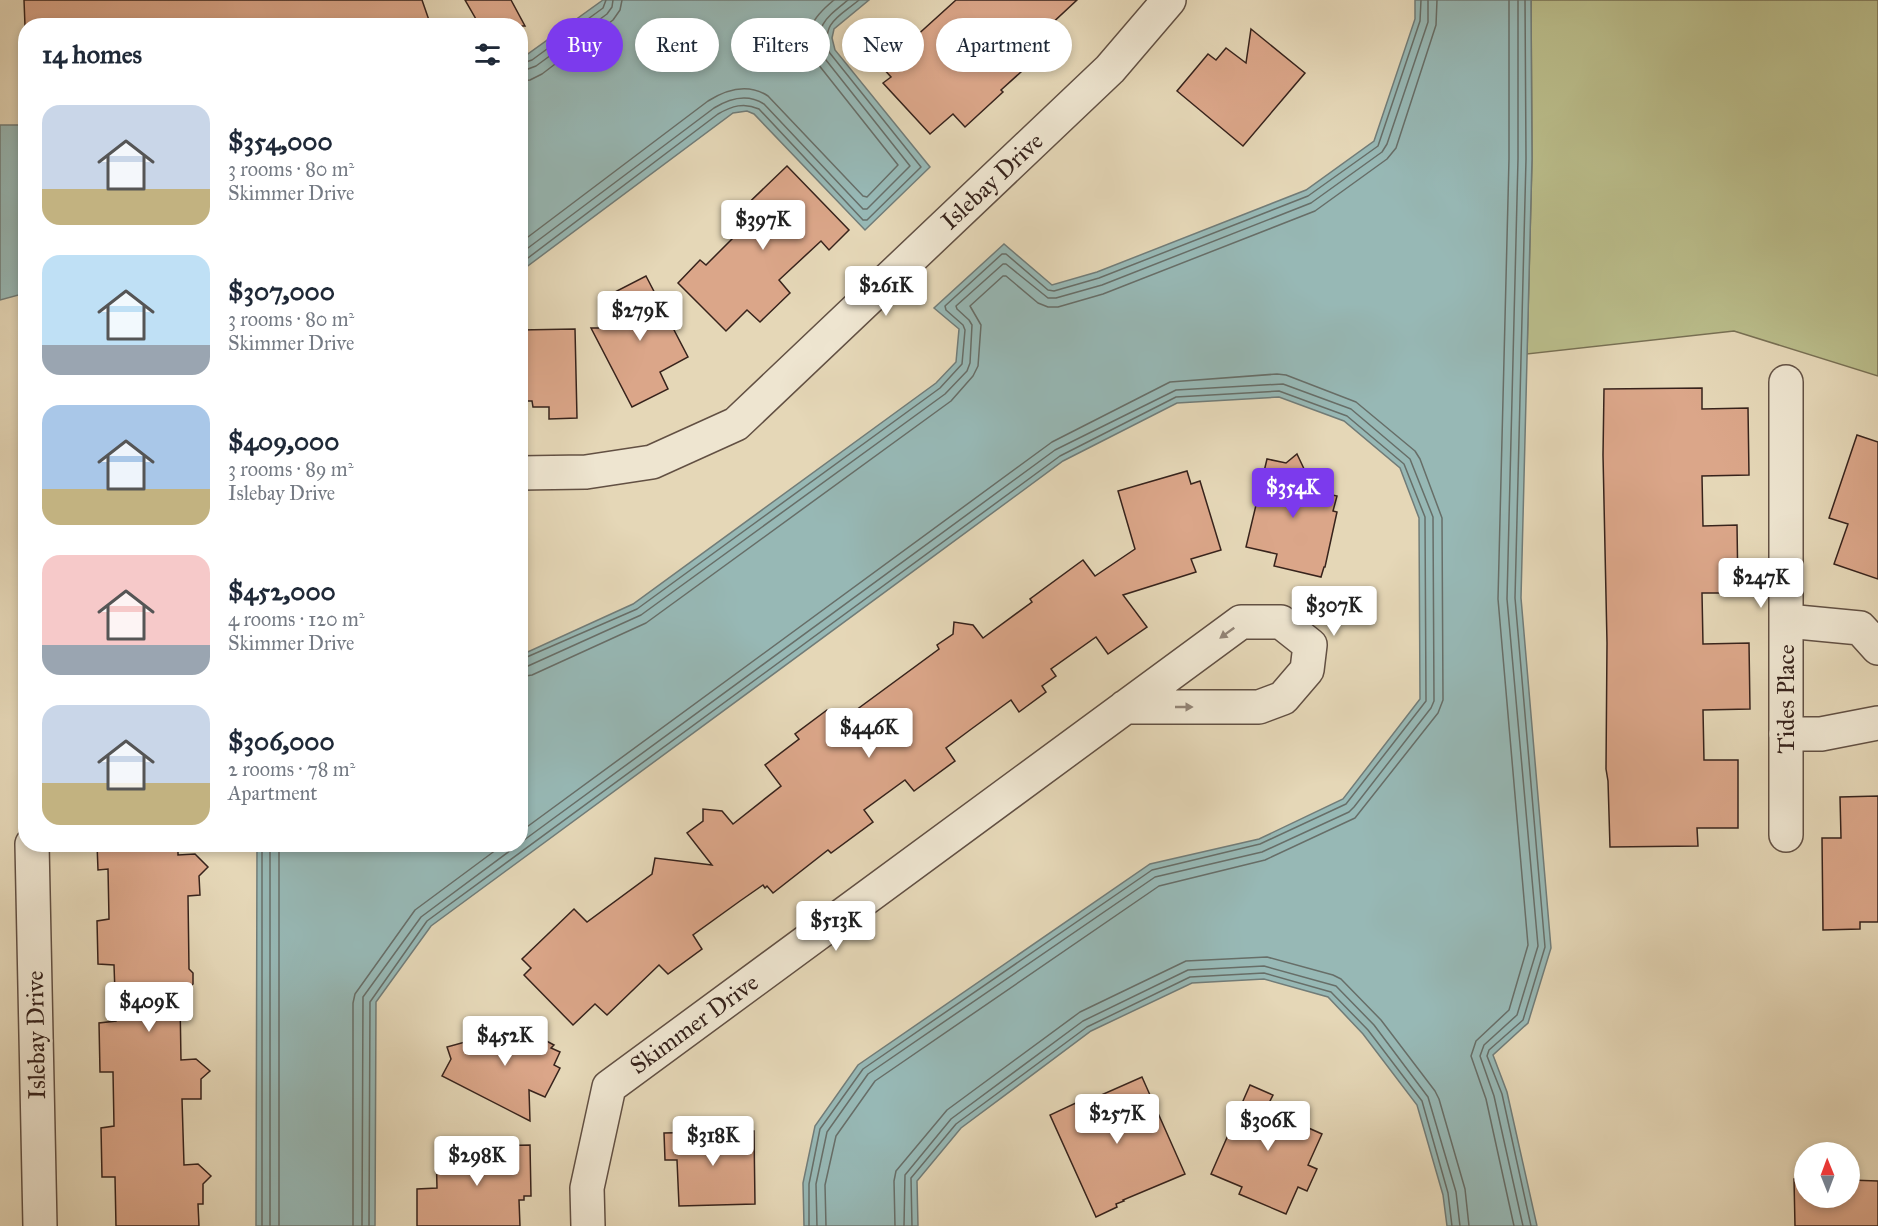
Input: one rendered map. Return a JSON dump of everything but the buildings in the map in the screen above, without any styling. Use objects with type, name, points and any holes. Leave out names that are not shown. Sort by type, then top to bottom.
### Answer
[{"type":"street","name":"Islebay Drive","points":[[528,473],[586,472],[652,462],[736,424],[1110,69],[1169,0]]},
{"type":"street","name":"Tides Place","points":[[1786,382],[1786,835]]},
{"type":"street","points":[[1787,621],[1860,628],[1878,648]]},
{"type":"street","name":"Skimmer Drive","points":[[588,1226],[587,1188],[609,1087],[1125,707],[1241,622],[1281,622],[1310,645],[1307,670],[1283,698],[1259,707],[1125,707]]},
{"type":"street","points":[[1786,734],[1821,734],[1878,723]]},
{"type":"street","name":"Islebay Drive","points":[[32,852],[40,1226]]},
{"type":"green space","points":[[1531,0],[1878,0],[1878,376],[1734,331],[1527,354],[1532,159]]},
{"type":"water","points":[[603,0],[869,0],[847,18],[842,18],[842,22],[834,29],[832,38],[835,50],[842,59],[842,72],[853,72],[930,167],[865,230],[754,114],[747,111],[733,113],[528,266],[528,54],[546,41],[546,72],[623,72],[623,18],[578,18]]},
{"type":"water","points":[[1415,0],[1531,0],[1532,159],[1521,598],[1551,948],[1528,1023],[1493,1055],[1507,1092],[1537,1226],[1447,1226],[1443,1195],[1417,1105],[1363,1034],[1328,997],[1264,979],[1192,983],[1091,1031],[961,1128],[917,1181],[918,1226],[804,1226],[803,1183],[815,1126],[858,1065],[1150,864],[1259,839],[1343,799],[1420,699],[1419,518],[1400,468],[1344,421],[1279,397],[1177,403],[1063,461],[431,926],[376,1002],[375,1226],[256,1226],[257,852],[528,852],[528,652],[633,604],[936,383],[956,362],[959,329],[934,308],[1004,244],[1052,285],[1097,272],[1306,190],[1374,141],[1415,19]]},
{"type":"water","points":[[0,125],[18,125],[18,295],[0,300]]}]
